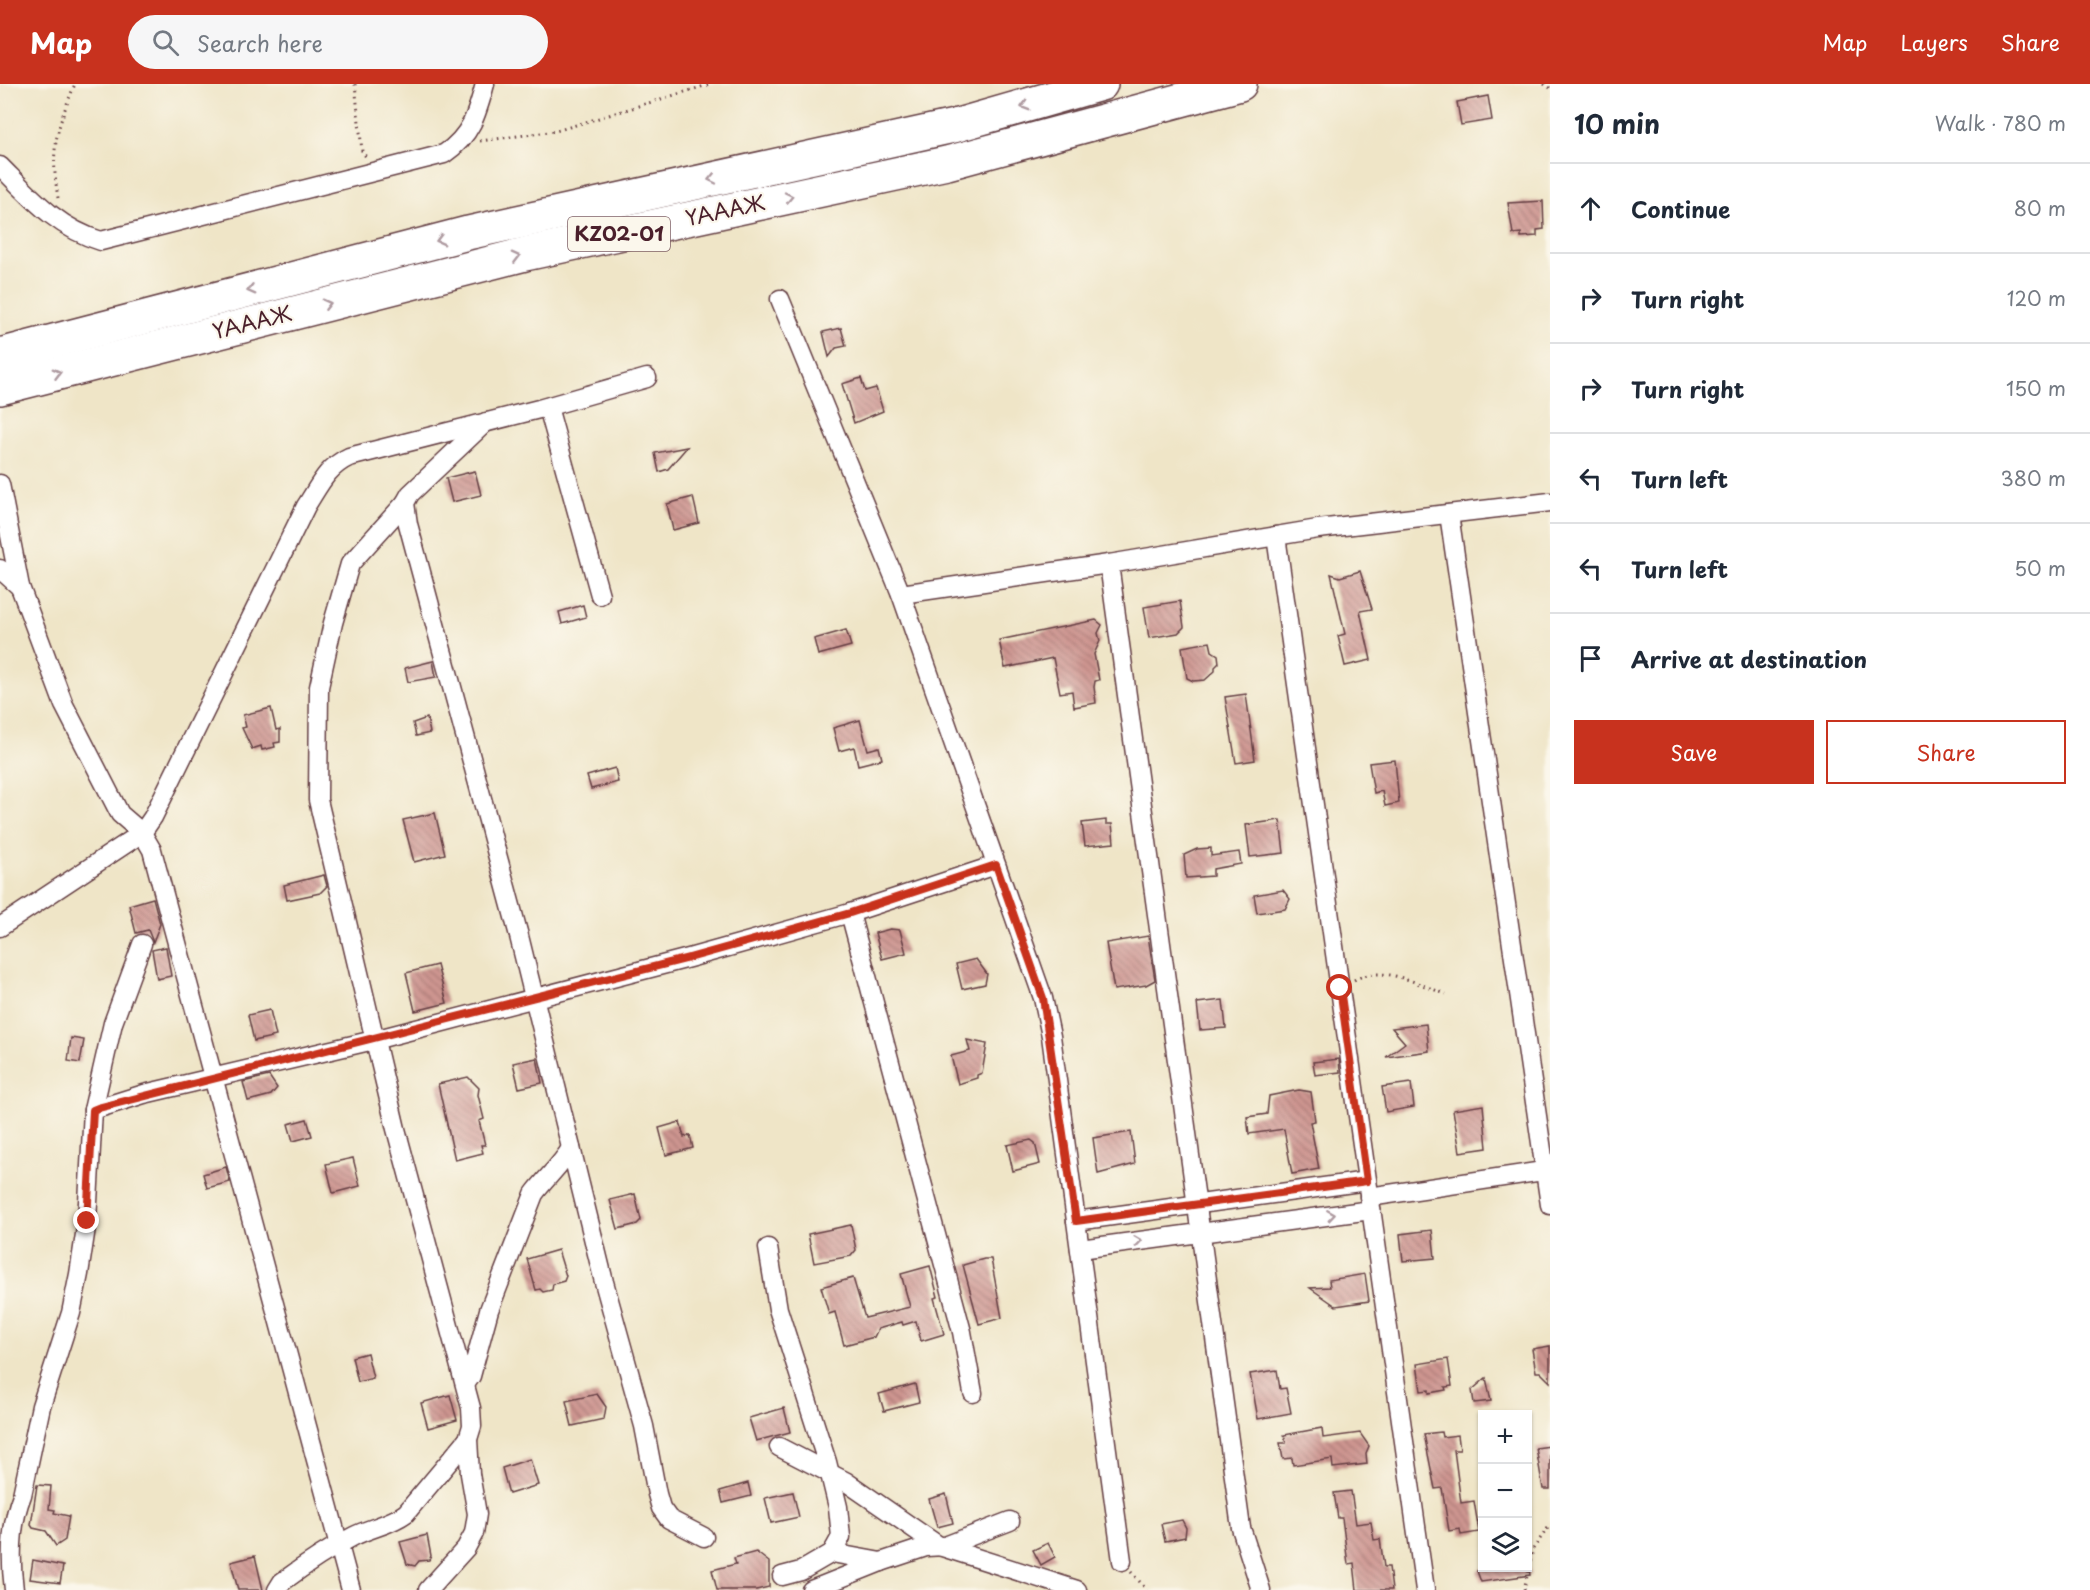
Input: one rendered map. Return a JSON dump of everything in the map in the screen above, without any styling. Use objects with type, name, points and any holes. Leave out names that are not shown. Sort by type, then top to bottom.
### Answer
[{"type":"highway","name":"ҮАААЖ","points":[[0,355],[468,233],[954,126],[1101,84]]},
{"type":"highway","name":"ҮАААЖ","points":[[0,388],[525,254],[948,163],[1240,84]]},
{"type":"street","points":[[0,166],[48,215],[81,235],[101,241],[444,154],[461,142],[470,128],[485,84]]},
{"type":"street","points":[[780,299],[901,594],[1043,998],[1080,1248],[1122,1561]]},
{"type":"street","points":[[0,927],[142,833],[192,744],[278,562],[325,475],[337,463],[349,457],[548,407],[648,378]]},
{"type":"street","points":[[548,407],[600,595]]},
{"type":"street","points":[[428,1590],[466,1548],[474,1533],[477,1515],[470,1474],[468,1439],[472,1426],[466,1383],[412,1193],[318,800],[319,687],[350,564],[405,503],[410,494],[486,422]]},
{"type":"street","points":[[0,484],[20,587],[64,705],[120,814],[142,833],[152,850],[351,1590]]},
{"type":"street","points":[[901,594],[1109,564],[1276,536],[1550,502]]},
{"type":"street","points":[[405,503],[408,524],[433,623],[518,932],[571,1148],[644,1425],[661,1508],[669,1519],[704,1536]]},
{"type":"street","points":[[1449,514],[1548,1170],[1550,1205]]},
{"type":"street","points":[[1276,536],[1425,1590]]},
{"type":"street","points":[[1109,564],[1241,1528],[1261,1590]]},
{"type":"street","points":[[0,569],[20,587]]},
{"type":"street","points":[[93,1110],[689,958],[850,913],[996,865]]},
{"type":"street","points":[[850,913],[963,1332],[973,1393]]},
{"type":"street","points":[[14,1590],[11,1568],[17,1508],[22,1495],[41,1406],[71,1313],[79,1274],[87,1221],[93,1110],[113,1023],[142,944]]},
{"type":"street","points":[[466,1383],[471,1376],[489,1310],[534,1194],[545,1178],[563,1162],[571,1148]]},
{"type":"street","points":[[1080,1248],[1201,1232],[1369,1196],[1548,1170]]},
{"type":"street","points":[[1076,1221],[1197,1204],[1369,1196]]},
{"type":"street","points":[[768,1248],[778,1310],[829,1471],[842,1537],[832,1553],[801,1571],[782,1576]]},
{"type":"street","points":[[277,1590],[282,1582],[338,1545],[356,1535],[396,1520],[406,1513],[468,1439]]},
{"type":"street","points":[[779,1447],[829,1471],[939,1546],[1077,1590]]},
{"type":"street","points":[[811,1590],[881,1562],[939,1546],[1010,1521]]},
{"type":"street","points":[[832,1553],[881,1562]]},
{"type":"path","points":[[62,224],[52,164],[57,127],[75,84]]},
{"type":"path","points":[[355,84],[362,151],[375,171]]},
{"type":"path","points":[[461,142],[556,131],[711,84]]},
{"type":"path","points":[[1544,84],[1550,88]]},
{"type":"path","points":[[1340,988],[1367,973],[1383,972],[1446,994]]},
{"type":"path","points":[[1524,1590],[1533,1549],[1550,1525]]},
{"type":"path","points":[[1122,1561],[1147,1590]]},
{"type":"building","points":[[1488,96],[1492,120],[1461,125],[1457,102]]},
{"type":"building","points":[[1543,201],[1544,229],[1537,230],[1537,236],[1521,237],[1521,233],[1513,234],[1508,203]]},
{"type":"building","points":[[841,328],[846,346],[836,348],[829,357],[823,332]]},
{"type":"building","points":[[861,378],[865,391],[876,388],[883,411],[854,423],[842,384]]},
{"type":"building","points":[[687,447],[668,469],[659,472],[655,453]]},
{"type":"building","points":[[475,471],[481,495],[452,502],[446,478]]},
{"type":"building","points":[[693,497],[699,523],[673,530],[667,504]]},
{"type":"building","points":[[1360,571],[1372,609],[1360,611],[1371,660],[1345,666],[1338,636],[1345,634],[1331,574],[1340,577]]},
{"type":"building","points":[[1180,601],[1184,627],[1178,633],[1149,638],[1144,607]]},
{"type":"building","points":[[583,605],[586,617],[562,624],[559,612]]},
{"type":"building","points":[[1096,620],[1102,625],[1098,633],[1100,641],[1094,654],[1099,680],[1095,681],[1094,687],[1096,703],[1074,707],[1072,691],[1060,693],[1053,658],[1005,668],[999,640]]},
{"type":"building","points":[[846,630],[851,646],[818,655],[814,639]]},
{"type":"building","points":[[1210,642],[1212,651],[1218,655],[1219,663],[1215,671],[1205,680],[1193,681],[1187,678],[1182,647]]},
{"type":"building","points":[[433,661],[436,677],[408,682],[405,668]]},
{"type":"building","points":[[1246,694],[1255,760],[1236,763],[1225,697]]},
{"type":"building","points":[[271,708],[276,730],[280,729],[280,742],[274,743],[275,747],[262,750],[261,746],[252,749],[242,728],[246,727],[243,715]]},
{"type":"building","points":[[427,718],[430,733],[416,736],[413,723]]},
{"type":"building","points":[[860,720],[868,750],[879,747],[882,759],[858,765],[854,747],[839,751],[833,728]]},
{"type":"building","points":[[1395,760],[1399,803],[1385,806],[1382,791],[1374,793],[1369,763]]},
{"type":"building","points":[[615,768],[618,782],[591,789],[587,776]]},
{"type":"building","points":[[435,813],[445,854],[414,862],[403,820]]},
{"type":"building","points":[[1106,820],[1106,824],[1112,824],[1114,843],[1085,846],[1082,823]]},
{"type":"building","points":[[1280,820],[1284,853],[1250,857],[1246,825]]},
{"type":"building","points":[[1211,848],[1211,856],[1239,852],[1241,864],[1213,869],[1213,876],[1186,878],[1184,855],[1197,849]]},
{"type":"building","points":[[324,875],[327,886],[320,893],[287,900],[284,885]]},
{"type":"building","points":[[1283,890],[1290,899],[1285,909],[1257,913],[1254,895]]},
{"type":"building","points":[[153,898],[160,924],[153,942],[148,930],[136,933],[129,905]]},
{"type":"building","points":[[890,929],[900,930],[906,953],[882,959],[875,933]]},
{"type":"building","points":[[1148,936],[1155,980],[1146,985],[1114,990],[1106,943]]},
{"type":"building","points":[[166,947],[171,976],[157,979],[152,950]]},
{"type":"building","points":[[976,959],[987,974],[985,984],[962,989],[956,964]]},
{"type":"building","points":[[437,965],[447,1003],[415,1011],[406,973]]},
{"type":"building","points":[[1223,1000],[1226,1028],[1200,1030],[1197,1003]]},
{"type":"building","points":[[270,1010],[276,1036],[254,1041],[248,1015]]},
{"type":"building","points":[[1426,1024],[1429,1051],[1386,1057],[1405,1043],[1392,1028]]},
{"type":"building","points":[[71,1038],[84,1040],[80,1063],[68,1061]]},
{"type":"building","points":[[967,1040],[987,1044],[982,1073],[977,1075],[977,1078],[958,1084],[951,1056],[970,1051]]},
{"type":"building","points":[[537,1058],[542,1083],[519,1088],[513,1063]]},
{"type":"building","points":[[1339,1059],[1340,1072],[1315,1075],[1313,1062]]},
{"type":"building","points":[[269,1076],[277,1088],[271,1095],[248,1101],[243,1082]]},
{"type":"building","points":[[468,1077],[479,1088],[478,1095],[484,1119],[479,1121],[485,1145],[481,1145],[483,1153],[455,1160],[438,1084]]},
{"type":"building","points":[[1411,1083],[1414,1107],[1386,1112],[1382,1087]]},
{"type":"building","points":[[1299,1090],[1311,1092],[1315,1121],[1310,1122],[1319,1169],[1292,1174],[1284,1129],[1249,1134],[1247,1117],[1267,1114],[1269,1096]]},
{"type":"building","points":[[1483,1105],[1487,1148],[1460,1152],[1453,1110]]},
{"type":"building","points":[[307,1119],[312,1136],[293,1141],[288,1124]]},
{"type":"building","points":[[680,1122],[684,1137],[690,1135],[693,1148],[666,1155],[659,1128]]},
{"type":"building","points":[[1131,1132],[1135,1164],[1098,1174],[1093,1138]]},
{"type":"building","points":[[1031,1140],[1035,1143],[1040,1164],[1013,1171],[1007,1145]]},
{"type":"building","points":[[353,1158],[360,1186],[333,1193],[326,1164]]},
{"type":"building","points":[[226,1167],[230,1182],[207,1188],[203,1174]]},
{"type":"building","points":[[635,1194],[641,1220],[637,1224],[618,1229],[610,1200]]},
{"type":"building","points":[[851,1225],[856,1250],[851,1256],[814,1263],[808,1234]]},
{"type":"building","points":[[1432,1230],[1435,1258],[1403,1261],[1400,1234]]},
{"type":"building","points":[[558,1250],[566,1276],[564,1281],[553,1284],[552,1290],[543,1292],[540,1289],[536,1290],[527,1259]]},
{"type":"building","points":[[991,1259],[1002,1318],[979,1324],[963,1265]]},
{"type":"building","points":[[930,1266],[938,1297],[934,1298],[944,1334],[921,1341],[916,1321],[903,1325],[902,1322],[878,1329],[874,1337],[844,1345],[835,1312],[829,1314],[821,1287],[853,1278],[865,1318],[910,1307],[901,1274]]},
{"type":"building","points":[[1365,1274],[1369,1301],[1336,1306],[1310,1288],[1330,1287],[1329,1280]]},
{"type":"building","points":[[1550,1346],[1550,1382],[1540,1372],[1536,1372],[1532,1349]]},
{"type":"building","points":[[367,1353],[373,1378],[358,1382],[352,1357]]},
{"type":"building","points":[[1448,1359],[1452,1386],[1445,1387],[1446,1390],[1429,1393],[1429,1390],[1421,1391],[1417,1364]]},
{"type":"building","points":[[1277,1370],[1280,1389],[1286,1388],[1291,1413],[1258,1419],[1250,1374]]},
{"type":"building","points":[[1486,1378],[1491,1401],[1474,1403],[1472,1390]]},
{"type":"building","points":[[915,1384],[919,1402],[884,1411],[879,1394]]},
{"type":"building","points":[[597,1394],[606,1407],[604,1419],[572,1426],[566,1401]]},
{"type":"building","points":[[450,1395],[457,1420],[428,1428],[421,1403]]},
{"type":"building","points":[[784,1408],[790,1432],[756,1441],[749,1418]]},
{"type":"building","points":[[1322,1428],[1323,1438],[1360,1433],[1369,1446],[1366,1453],[1367,1464],[1333,1468],[1332,1459],[1293,1465],[1292,1458],[1283,1459],[1280,1443],[1286,1443],[1284,1435]]},
{"type":"building","points":[[1441,1432],[1442,1437],[1458,1435],[1460,1450],[1454,1450],[1461,1503],[1474,1501],[1478,1532],[1461,1535],[1460,1529],[1449,1531],[1442,1488],[1435,1489],[1424,1434]]},
{"type":"building","points":[[1550,1446],[1550,1489],[1543,1489],[1536,1448]]},
{"type":"building","points":[[530,1459],[538,1485],[509,1494],[502,1468]]},
{"type":"building","points":[[748,1483],[751,1496],[723,1503],[720,1491]]},
{"type":"building","points":[[37,1485],[51,1486],[49,1509],[55,1510],[54,1513],[69,1516],[65,1540],[56,1546],[46,1531],[33,1528],[31,1525]]},
{"type":"building","points":[[1351,1491],[1356,1524],[1371,1522],[1374,1540],[1380,1539],[1384,1567],[1389,1567],[1392,1590],[1357,1590],[1354,1563],[1348,1564],[1342,1518],[1338,1518],[1334,1493]]},
{"type":"building","points":[[793,1492],[799,1517],[771,1523],[765,1498]]},
{"type":"building","points":[[946,1494],[953,1523],[937,1527],[929,1499]]},
{"type":"building","points":[[1182,1520],[1186,1528],[1185,1537],[1165,1541],[1161,1524]]},
{"type":"building","points":[[427,1535],[431,1556],[429,1560],[419,1561],[415,1566],[407,1564],[400,1542]]},
{"type":"building","points":[[1048,1543],[1055,1557],[1041,1565],[1033,1550]]},
{"type":"building","points":[[756,1552],[769,1562],[769,1587],[756,1590],[717,1590],[712,1570],[736,1564],[734,1558]]},
{"type":"building","points":[[255,1556],[263,1590],[238,1590],[231,1562]]},
{"type":"building","points":[[33,1560],[63,1566],[60,1583],[30,1579]]},
{"type":"building","points":[[1477,1571],[1530,1572],[1530,1575],[1481,1582]]},
{"type":"route","points":[[87,1221],[90,1131],[93,1110],[98,1108],[144,1094],[374,1040],[689,958],[850,913],[996,865],[1043,998],[1051,1036],[1076,1221],[1367,1181],[1340,988]]}]
